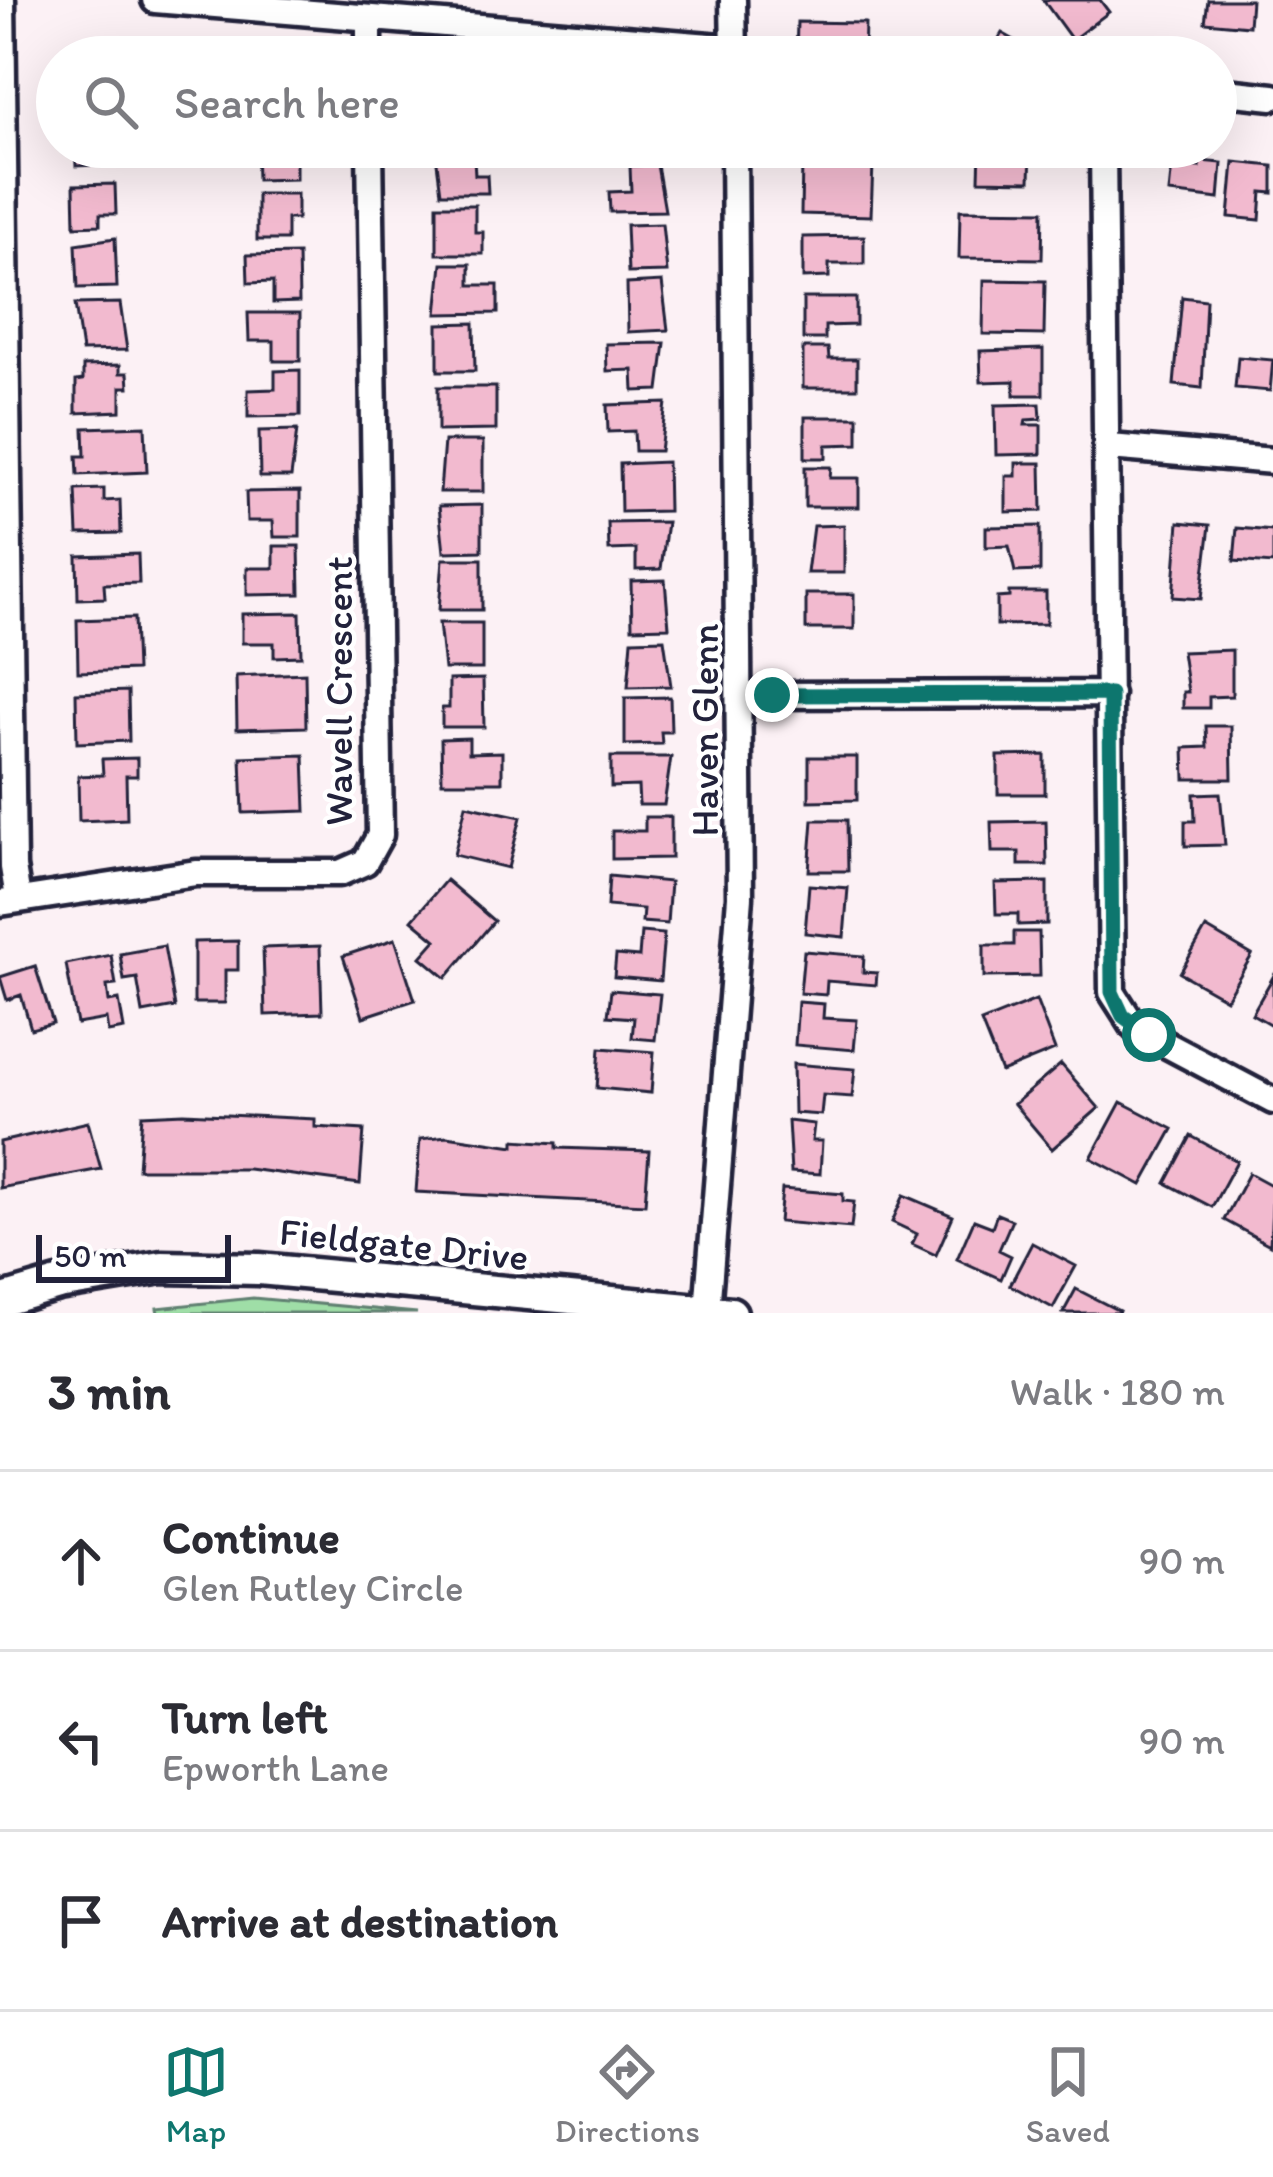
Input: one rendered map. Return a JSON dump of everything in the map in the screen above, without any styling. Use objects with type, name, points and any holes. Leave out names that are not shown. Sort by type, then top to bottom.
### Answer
[{"type":"street","points":[[2,0],[9,901]]},
{"type":"street","points":[[155,0],[557,36]]},
{"type":"street","points":[[733,0],[734,36]]},
{"type":"street","points":[[369,19],[369,36]]},
{"type":"street","points":[[1237,94],[1273,97]]},
{"type":"street","name":"Wavell Crescent","points":[[9,901],[196,873],[340,873],[365,862],[380,835],[370,168]]},
{"type":"street","name":"Haven Glenn","points":[[719,1312],[740,897],[734,168]]},
{"type":"street","points":[[1103,168],[1110,447],[1112,992],[1135,1028],[1273,1100]]},
{"type":"street","points":[[1110,447],[1273,461]]},
{"type":"street","points":[[740,695],[1110,694]]},
{"type":"street","name":"Fieldgate Drive","points":[[0,1300],[58,1284],[162,1268],[239,1268],[719,1312]]},
{"type":"green space","points":[[253,1298],[417,1313],[158,1313],[157,1308]]},
{"type":"building","points":[[1043,0],[1100,0],[1109,12],[1077,36],[1069,36]]},
{"type":"building","points":[[1208,0],[1251,0],[1249,26],[1205,22]]},
{"type":"building","points":[[797,22],[865,23],[865,36],[797,36]]},
{"type":"building","points":[[1237,162],[1273,166],[1273,193],[1262,192],[1260,220],[1229,217]]},
{"type":"building","points":[[257,168],[296,168],[296,179],[257,180]]},
{"type":"building","points":[[438,168],[475,168],[475,175],[487,175],[488,193],[441,193]]},
{"type":"building","points":[[630,168],[658,168],[665,211],[610,212],[609,192],[631,191]]},
{"type":"building","points":[[802,168],[873,168],[871,216],[801,214]]},
{"type":"building","points":[[979,168],[1030,168],[1030,181],[979,180]]},
{"type":"building","points":[[1172,168],[1222,168],[1219,199],[1169,193]]},
{"type":"building","points":[[115,184],[116,214],[100,214],[100,225],[75,226],[74,185]]},
{"type":"building","points":[[257,194],[297,194],[297,219],[287,219],[287,240],[257,240]]},
{"type":"building","points":[[437,205],[475,205],[475,232],[483,232],[483,254],[437,254]]},
{"type":"building","points":[[960,210],[1043,211],[1042,259],[959,258]]},
{"type":"building","points":[[662,224],[667,272],[628,273],[626,225]]},
{"type":"building","points":[[864,236],[864,264],[829,264],[829,277],[803,278],[803,237]]},
{"type":"building","points":[[115,238],[117,287],[78,288],[76,244]]},
{"type":"building","points":[[298,254],[299,302],[273,303],[273,282],[248,283],[247,255]]},
{"type":"building","points":[[442,264],[470,264],[470,285],[498,285],[498,313],[437,314]]},
{"type":"building","points":[[984,280],[1045,281],[1044,335],[983,334]]},
{"type":"building","points":[[662,282],[668,330],[628,332],[627,284]]},
{"type":"building","points":[[1182,297],[1206,300],[1202,388],[1174,385]]},
{"type":"building","points":[[803,298],[856,298],[856,325],[825,326],[825,339],[803,339]]},
{"type":"building","points":[[120,303],[127,350],[82,351],[75,304]]},
{"type":"building","points":[[248,313],[300,313],[300,361],[274,361],[274,341],[249,341]]},
{"type":"building","points":[[474,323],[475,371],[438,371],[438,324]]},
{"type":"building","points":[[665,343],[659,390],[634,391],[633,370],[607,371],[606,344]]},
{"type":"building","points":[[803,348],[828,348],[829,359],[857,359],[857,388],[803,388]]},
{"type":"building","points":[[1043,349],[1043,395],[1014,395],[1014,381],[981,382],[980,351]]},
{"type":"building","points":[[1238,357],[1273,360],[1270,391],[1235,388]]},
{"type":"building","points":[[120,365],[120,373],[128,373],[129,387],[121,387],[121,411],[76,413],[76,381],[83,380],[83,366]]},
{"type":"building","points":[[300,370],[300,416],[248,417],[248,390],[275,389],[275,371]]},
{"type":"building","points":[[438,387],[496,387],[496,430],[438,431]]},
{"type":"building","points":[[666,403],[660,451],[635,451],[634,431],[608,432],[607,405]]},
{"type":"building","points":[[1040,404],[1041,419],[1026,420],[1025,425],[1041,425],[1041,454],[996,455],[995,405]]},
{"type":"building","points":[[805,417],[858,417],[858,444],[826,445],[826,458],[805,458]]},
{"type":"building","points":[[145,426],[147,472],[78,475],[77,456],[85,456],[84,428]]},
{"type":"building","points":[[297,430],[291,477],[260,477],[259,431]]},
{"type":"building","points":[[444,441],[483,441],[483,492],[440,492]]},
{"type":"building","points":[[667,462],[668,511],[621,512],[620,464]]},
{"type":"building","points":[[1016,463],[1041,463],[1042,511],[1006,512],[1006,476],[1016,476]]},
{"type":"building","points":[[805,467],[831,467],[830,478],[859,478],[859,507],[805,507]]},
{"type":"building","points":[[104,489],[104,501],[120,500],[121,533],[78,534],[76,490]]},
{"type":"building","points":[[300,491],[300,537],[274,537],[273,521],[247,521],[246,492]]},
{"type":"building","points":[[482,505],[482,551],[444,552],[439,506]]},
{"type":"building","points":[[667,522],[661,569],[636,570],[636,549],[609,550],[608,523]]},
{"type":"building","points":[[1179,522],[1210,525],[1201,599],[1173,597]]},
{"type":"building","points":[[844,525],[844,573],[807,573],[813,526]]},
{"type":"building","points":[[1040,526],[1040,571],[1015,572],[1009,546],[986,547],[986,527]]},
{"type":"building","points":[[1237,528],[1273,531],[1273,564],[1234,561]]},
{"type":"building","points":[[274,546],[299,546],[300,594],[247,595],[247,568],[274,568]]},
{"type":"building","points":[[138,554],[139,583],[104,584],[105,598],[78,599],[77,556]]},
{"type":"building","points":[[443,559],[482,559],[482,610],[439,610]]},
{"type":"building","points":[[665,580],[669,627],[632,628],[631,581]]},
{"type":"building","points":[[1009,592],[1046,592],[1046,624],[997,625],[997,598],[1009,597]]},
{"type":"building","points":[[806,594],[854,594],[854,629],[806,629]]},
{"type":"building","points":[[300,613],[301,656],[274,657],[274,643],[242,643],[242,614]]},
{"type":"building","points":[[134,618],[136,670],[78,672],[77,620]]},
{"type":"building","points":[[439,623],[482,623],[482,669],[444,669]]},
{"type":"building","points":[[664,639],[671,686],[628,687],[632,640]]},
{"type":"building","points":[[1232,650],[1232,696],[1209,697],[1209,708],[1183,708],[1183,692],[1188,692],[1182,652]]},
{"type":"building","points":[[305,673],[306,727],[237,729],[236,676]]},
{"type":"building","points":[[483,679],[484,727],[442,727],[442,708],[449,708],[449,680]]},
{"type":"building","points":[[128,691],[129,741],[77,743],[76,693]]},
{"type":"building","points":[[670,697],[671,732],[661,732],[662,744],[625,745],[625,698]]},
{"type":"building","points":[[1206,726],[1231,726],[1232,779],[1185,779],[1184,748],[1207,747]]},
{"type":"building","points":[[469,738],[469,753],[502,752],[502,782],[442,782],[441,739]]},
{"type":"building","points":[[304,755],[306,811],[243,813],[241,757]]},
{"type":"building","points":[[1045,755],[1045,794],[998,794],[998,756]]},
{"type":"building","points":[[611,757],[671,757],[664,805],[639,805],[638,786],[611,787]]},
{"type":"building","points":[[809,757],[857,757],[857,800],[809,801]]},
{"type":"building","points":[[137,758],[137,776],[126,776],[127,819],[79,821],[78,776],[103,775],[102,759]]},
{"type":"building","points":[[1220,793],[1225,845],[1185,846],[1185,821],[1195,821],[1194,794]]},
{"type":"building","points":[[466,805],[521,817],[508,868],[454,855]]},
{"type":"building","points":[[645,817],[671,817],[671,858],[612,859],[612,831],[645,831]]},
{"type":"building","points":[[813,820],[847,820],[848,871],[809,871]]},
{"type":"building","points":[[1046,821],[1047,865],[1019,865],[1019,852],[992,852],[991,822]]},
{"type":"building","points":[[609,876],[670,882],[667,924],[642,922],[643,909],[607,906]]},
{"type":"building","points":[[446,880],[494,921],[446,978],[421,957],[436,940],[412,920]]},
{"type":"building","points":[[1047,882],[1047,924],[1018,925],[1018,914],[996,914],[995,883]]},
{"type":"building","points":[[809,885],[848,888],[844,937],[805,933]]},
{"type":"building","points":[[1206,928],[1252,955],[1226,999],[1180,973]]},
{"type":"building","points":[[641,932],[664,934],[660,981],[614,977],[616,955],[639,957]]},
{"type":"building","points":[[1014,932],[1039,932],[1040,976],[984,977],[984,945],[1014,945]]},
{"type":"building","points":[[395,939],[415,1000],[363,1017],[343,956]]},
{"type":"building","points":[[238,941],[238,970],[225,970],[225,1003],[194,1003],[194,942]]},
{"type":"building","points":[[164,946],[175,1007],[143,1013],[137,978],[124,980],[120,954]]},
{"type":"building","points":[[320,946],[322,1013],[265,1015],[263,948]]},
{"type":"building","points":[[804,951],[864,956],[863,972],[877,973],[876,985],[827,981],[826,995],[800,993]]},
{"type":"building","points":[[111,955],[116,985],[107,986],[109,1002],[119,1000],[124,1029],[108,1032],[106,1019],[77,1024],[66,964]]},
{"type":"building","points":[[35,966],[53,1023],[31,1029],[21,995],[7,1000],[0,977]]},
{"type":"building","points":[[1273,977],[1273,1026],[1252,1014]]},
{"type":"building","points":[[611,990],[660,994],[655,1040],[632,1038],[634,1018],[608,1016]]},
{"type":"building","points":[[1036,1000],[1055,1050],[1001,1072],[981,1022]]},
{"type":"building","points":[[798,1002],[824,1004],[823,1018],[857,1020],[854,1050],[795,1045]]},
{"type":"building","points":[[600,1048],[654,1052],[651,1093],[597,1088]]},
{"type":"building","points":[[793,1064],[855,1069],[852,1097],[823,1095],[821,1115],[794,1113]]},
{"type":"building","points":[[1061,1064],[1099,1108],[1052,1149],[1014,1104]]},
{"type":"building","points":[[1121,1102],[1173,1129],[1142,1185],[1091,1158]]},
{"type":"building","points":[[142,1115],[315,1119],[315,1127],[364,1130],[360,1184],[248,1169],[138,1169]]},
{"type":"building","points":[[788,1121],[814,1124],[812,1141],[822,1141],[820,1174],[791,1172]]},
{"type":"building","points":[[88,1122],[101,1169],[0,1188],[0,1142]]},
{"type":"building","points":[[447,1136],[514,1146],[514,1140],[557,1143],[557,1148],[649,1151],[645,1204],[416,1192],[420,1139]]},
{"type":"building","points":[[1191,1136],[1237,1161],[1212,1207],[1166,1183]]},
{"type":"building","points":[[1249,1173],[1273,1186],[1270,1245],[1224,1220]]},
{"type":"building","points":[[782,1189],[843,1194],[843,1201],[854,1202],[851,1228],[779,1222]]},
{"type":"building","points":[[904,1195],[953,1216],[936,1255],[912,1244],[917,1234],[892,1222]]},
{"type":"building","points":[[997,1214],[1012,1220],[999,1250],[1011,1256],[1001,1279],[957,1259],[974,1220],[992,1227]]},
{"type":"building","points":[[1032,1243],[1076,1266],[1053,1308],[1010,1285]]},
{"type":"building","points":[[1076,1289],[1119,1311],[1118,1313],[1063,1313]]},
{"type":"route","points":[[772,695],[1110,694],[1112,992],[1123,1016],[1149,1035]]}]
